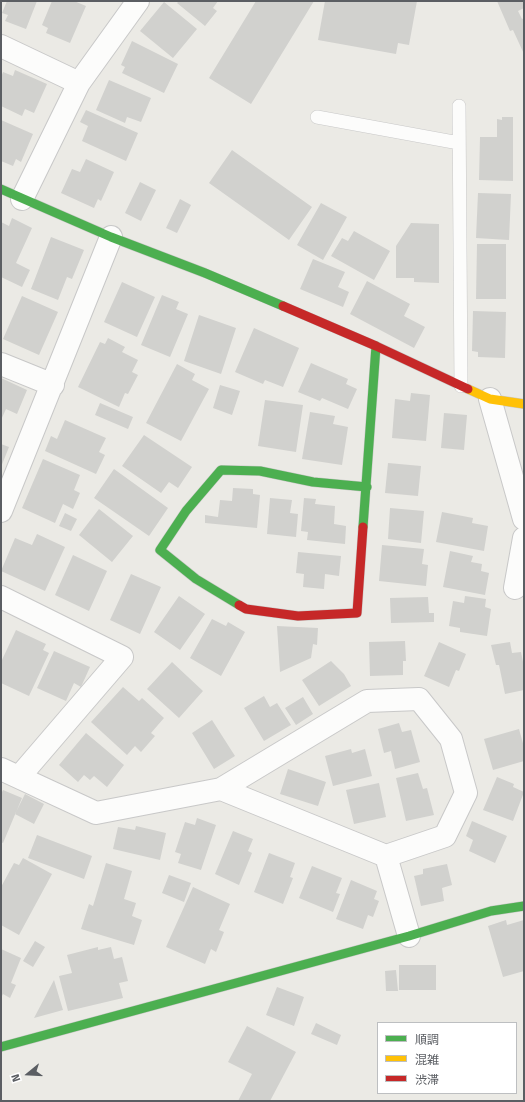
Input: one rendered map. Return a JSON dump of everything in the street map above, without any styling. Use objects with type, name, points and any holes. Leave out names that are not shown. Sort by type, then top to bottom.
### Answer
[{"type":"street","points":[[22,199],[79,83],[138,1]]},
{"type":"street","points":[[1,46],[79,83]]},
{"type":"street","points":[[1,189],[111,237],[205,273],[376,346],[490,399],[524,404]]},
{"type":"street","points":[[1,511],[53,385],[111,237]]},
{"type":"street","points":[[367,487],[313,482],[260,471],[221,470],[186,511],[160,550],[196,578],[246,610],[298,616],[358,613],[367,487],[376,346]]},
{"type":"street","points":[[1,364],[53,385]]},
{"type":"street","points":[[490,399],[524,519]]},
{"type":"street","points":[[516,588],[522,564],[524,538]]},
{"type":"street","points":[[1,597],[122,657],[10,773],[96,813],[222,789],[367,701],[419,699],[451,739],[466,793],[445,836],[386,856],[222,789]]},
{"type":"street","points":[[386,856],[409,936]]},
{"type":"street","points":[[1,1047],[409,936],[491,911],[524,906]]},
{"type":"lane","points":[[459,106],[462,386]]},
{"type":"lane","points":[[317,117],[459,143]]},
{"type":"building","points":[[7,1],[37,1],[26,29],[5,21],[8,15],[2,13]]},
{"type":"building","points":[[52,1],[74,1],[86,6],[70,43],[46,33],[48,28],[42,25]]},
{"type":"building","points":[[179,1],[218,1],[213,8],[217,11],[205,26],[177,3]]},
{"type":"building","points":[[256,1],[314,1],[251,104],[209,78]]},
{"type":"building","points":[[325,1],[417,1],[409,45],[398,43],[396,54],[318,40]]},
{"type":"building","points":[[497,1],[524,1],[524,8],[518,11],[522,19],[524,18],[524,54],[513,30],[510,31]]},
{"type":"building","points":[[164,2],[197,29],[173,58],[140,31]]},
{"type":"building","points":[[132,41],[178,64],[164,93],[122,73],[125,67],[121,65]]},
{"type":"building","points":[[15,70],[47,84],[34,113],[25,109],[22,116],[1,106],[1,77],[3,72],[13,76]]},
{"type":"building","points":[[109,80],[151,98],[141,122],[127,117],[125,123],[96,110]]},
{"type":"building","points":[[86,110],[138,133],[126,161],[82,141],[88,126],[80,122]]},
{"type":"building","points":[[502,117],[513,117],[513,181],[479,180],[480,137],[497,137],[497,119],[502,120]]},
{"type":"building","points":[[1,120],[33,134],[21,162],[16,159],[13,166],[1,161]]},
{"type":"building","points":[[232,150],[312,207],[289,240],[209,183]]},
{"type":"building","points":[[86,159],[114,172],[101,201],[98,199],[94,208],[61,193],[72,169],[80,172]]},
{"type":"building","points":[[140,182],[156,190],[141,221],[125,213]]},
{"type":"building","points":[[478,193],[511,194],[509,240],[476,238]]},
{"type":"building","points":[[180,199],[191,205],[177,233],[166,228]]},
{"type":"building","points":[[321,203],[347,217],[323,260],[297,245]]},
{"type":"building","points":[[12,218],[32,228],[16,263],[30,270],[22,287],[1,277],[1,222],[9,226]]},
{"type":"building","points":[[411,223],[439,224],[439,283],[414,282],[414,278],[396,278],[396,246]]},
{"type":"building","points":[[354,231],[390,251],[374,280],[331,256],[342,238],[348,241]]},
{"type":"building","points":[[51,237],[84,250],[72,279],[67,277],[58,300],[31,289]]},
{"type":"building","points":[[477,244],[506,244],[506,299],[476,299]]},
{"type":"building","points":[[313,259],[345,272],[338,287],[349,292],[343,307],[300,289]]},
{"type":"building","points":[[367,281],[410,304],[404,316],[425,327],[414,348],[350,314]]},
{"type":"building","points":[[122,282],[155,297],[137,337],[104,322]]},
{"type":"building","points":[[162,295],[179,302],[176,309],[188,314],[170,357],[141,345]]},
{"type":"building","points":[[22,296],[58,312],[39,355],[3,339]]},
{"type":"building","points":[[473,311],[506,312],[505,358],[478,357],[478,352],[472,351]]},
{"type":"building","points":[[199,315],[236,328],[221,374],[184,361]]},
{"type":"building","points":[[254,328],[299,348],[283,387],[265,380],[263,384],[235,372]]},
{"type":"building","points":[[108,338],[125,347],[122,352],[138,360],[132,372],[138,375],[128,394],[125,393],[119,407],[78,387],[100,342],[105,344]]},
{"type":"building","points":[[311,363],[348,379],[346,384],[357,389],[348,409],[322,398],[320,401],[298,392]]},
{"type":"building","points":[[177,364],[195,374],[192,380],[209,389],[181,441],[146,423]]},
{"type":"building","points":[[1,378],[27,390],[17,414],[6,409],[1,420]]},
{"type":"building","points":[[220,385],[240,391],[232,415],[213,408]]},
{"type":"building","points":[[411,393],[430,395],[426,441],[392,438],[395,399],[410,401]]},
{"type":"building","points":[[265,400],[303,405],[296,452],[258,446]]},
{"type":"building","points":[[100,403],[133,417],[128,429],[95,415]]},
{"type":"building","points":[[310,412],[335,416],[333,424],[348,427],[342,465],[302,459]]},
{"type":"building","points":[[444,413],[467,415],[464,450],[441,448]]},
{"type":"building","points":[[65,420],[106,438],[99,452],[105,455],[96,474],[45,451],[51,436],[57,439]]},
{"type":"building","points":[[144,435],[192,467],[178,488],[169,482],[161,493],[122,466]]},
{"type":"building","points":[[1,444],[9,447],[1,467]]},
{"type":"building","points":[[43,459],[80,475],[74,490],[80,493],[73,509],[63,504],[55,523],[22,508]]},
{"type":"building","points":[[388,463],[421,466],[418,496],[385,493]]},
{"type":"building","points":[[114,469],[168,508],[149,536],[94,498]]},
{"type":"building","points":[[233,488],[253,489],[253,494],[260,495],[257,528],[205,523],[205,515],[218,517],[220,500],[232,501]]},
{"type":"building","points":[[270,498],[292,500],[290,513],[298,514],[296,537],[267,534]]},
{"type":"building","points":[[304,498],[316,499],[315,504],[335,506],[334,524],[346,526],[345,544],[307,540],[308,532],[301,531]]},
{"type":"building","points":[[390,508],[424,511],[421,543],[388,539]]},
{"type":"building","points":[[99,509],[133,536],[112,562],[79,535]]},
{"type":"building","points":[[442,512],[473,518],[472,523],[488,526],[484,551],[436,542]]},
{"type":"building","points":[[65,513],[77,519],[71,531],[59,526]]},
{"type":"building","points":[[37,534],[65,547],[45,591],[1,571],[15,538],[32,545]]},
{"type":"building","points":[[382,545],[424,549],[422,564],[428,565],[426,586],[379,581]]},
{"type":"building","points":[[450,551],[473,556],[471,562],[482,564],[481,571],[489,573],[485,595],[443,587]]},
{"type":"building","points":[[298,552],[341,556],[339,576],[325,574],[324,589],[303,587],[304,574],[296,573]]},
{"type":"building","points":[[73,555],[107,571],[89,611],[55,595]]},
{"type":"building","points":[[131,574],[161,587],[140,634],[110,620]]},
{"type":"building","points":[[179,596],[205,614],[180,650],[154,632]]},
{"type":"building","points":[[465,596],[486,599],[485,607],[491,609],[487,636],[460,632],[460,628],[449,626],[453,601],[464,603]]},
{"type":"building","points":[[428,597],[429,613],[434,613],[434,622],[391,623],[390,598]]},
{"type":"building","points":[[212,619],[226,626],[228,622],[245,632],[221,676],[190,658]]},
{"type":"building","points":[[277,626],[318,628],[317,645],[313,644],[311,658],[280,672]]},
{"type":"building","points":[[16,630],[46,644],[43,650],[49,653],[29,696],[1,683],[1,662]]},
{"type":"building","points":[[405,641],[406,661],[403,661],[403,675],[370,676],[369,642]]},
{"type":"building","points":[[439,642],[466,654],[459,671],[456,670],[449,687],[424,676]]},
{"type":"building","points":[[510,642],[512,653],[521,652],[524,667],[524,690],[505,694],[499,665],[496,665],[491,645]]},
{"type":"building","points":[[54,651],[90,667],[81,687],[74,683],[66,701],[37,688]]},
{"type":"building","points":[[331,661],[344,674],[351,686],[319,706],[302,680]]},
{"type":"building","points":[[172,662],[203,691],[179,718],[147,689]]},
{"type":"building","points":[[123,687],[139,701],[142,698],[164,718],[151,733],[155,736],[141,752],[135,746],[127,755],[91,722]]},
{"type":"building","points":[[264,696],[270,707],[277,703],[291,725],[264,741],[244,708]]},
{"type":"building","points":[[303,697],[313,714],[296,725],[285,708]]},
{"type":"building","points":[[212,720],[235,756],[214,769],[192,733]]},
{"type":"building","points":[[399,723],[402,732],[411,730],[420,762],[395,769],[391,751],[384,753],[378,729]]},
{"type":"building","points":[[519,729],[524,747],[524,761],[493,770],[484,739]]},
{"type":"building","points":[[86,733],[124,765],[107,787],[94,776],[90,780],[84,775],[78,782],[59,765]]},
{"type":"building","points":[[351,749],[352,753],[365,749],[372,776],[333,786],[325,756]]},
{"type":"building","points":[[288,769],[326,782],[318,806],[280,794]]},
{"type":"building","points":[[418,773],[423,789],[427,788],[434,815],[406,821],[396,778]]},
{"type":"building","points":[[497,777],[514,784],[513,787],[524,792],[513,821],[483,810]]},
{"type":"building","points":[[379,783],[386,817],[354,824],[346,790]]},
{"type":"building","points":[[3,790],[22,798],[3,843],[1,842],[1,794]]},
{"type":"building","points":[[25,794],[44,804],[34,824],[15,814]]},
{"type":"building","points":[[197,818],[216,825],[201,870],[178,863],[181,854],[175,852],[185,822],[195,825]]},
{"type":"building","points":[[472,821],[507,836],[495,863],[469,851],[473,840],[466,836]]},
{"type":"building","points":[[136,826],[166,833],[160,860],[113,849],[118,827],[135,830]]},
{"type":"building","points":[[233,831],[253,839],[248,851],[252,853],[239,885],[215,874]]},
{"type":"building","points":[[37,835],[92,856],[84,879],[28,858]]},
{"type":"building","points":[[269,853],[295,863],[290,877],[293,878],[283,904],[254,892]]},
{"type":"building","points":[[23,858],[52,874],[19,935],[1,925],[1,887],[14,863],[19,865]]},
{"type":"building","points":[[106,863],[132,871],[124,899],[136,903],[132,916],[142,920],[134,945],[81,929],[89,904],[93,906]]},
{"type":"building","points":[[447,864],[452,885],[442,888],[444,901],[421,906],[414,876],[423,874],[423,869]]},
{"type":"building","points":[[312,866],[342,878],[336,893],[340,894],[333,912],[299,898]]},
{"type":"building","points":[[169,875],[191,883],[184,902],[162,893]]},
{"type":"building","points":[[351,880],[377,891],[374,899],[379,901],[373,917],[368,915],[363,929],[336,919]]},
{"type":"building","points":[[193,887],[230,904],[219,930],[224,932],[216,952],[211,949],[205,964],[166,947]]},
{"type":"building","points":[[506,920],[507,925],[524,920],[524,971],[503,977],[488,926]]},
{"type":"building","points":[[35,941],[45,947],[33,967],[23,961]]},
{"type":"building","points":[[98,947],[98,950],[111,947],[114,959],[122,957],[128,981],[119,983],[123,998],[68,1011],[59,976],[72,973],[67,955]]},
{"type":"building","points":[[1,949],[21,958],[11,983],[16,985],[10,998],[3,994],[1,998]]},
{"type":"building","points":[[399,965],[436,965],[436,990],[399,990]]},
{"type":"building","points":[[396,970],[398,991],[386,991],[385,971]]},
{"type":"building","points":[[54,980],[63,1010],[34,1018]]},
{"type":"building","points":[[277,987],[304,997],[294,1026],[266,1015]]},
{"type":"building","points":[[316,1023],[341,1035],[337,1045],[311,1034]]},
{"type":"building","points":[[247,1026],[296,1052],[270,1101],[238,1101],[252,1074],[228,1062]]},
{"type":"traffic: fast","points":[[1,189],[111,237],[205,273],[283,306]]},
{"type":"traffic: fast","points":[[363,527],[376,346]]},
{"type":"traffic: fast","points":[[239,605],[196,579],[160,550],[186,511],[221,470],[260,471],[313,482],[367,487]]},
{"type":"traffic: fast","points":[[1,1047],[409,936],[491,911],[524,906]]},
{"type":"traffic: slow","points":[[468,389],[490,399],[524,404]]},
{"type":"traffic: jam","points":[[283,306],[376,346],[468,389]]},
{"type":"traffic: jam","points":[[239,605],[246,609],[298,616],[357,613],[363,527]]}]
